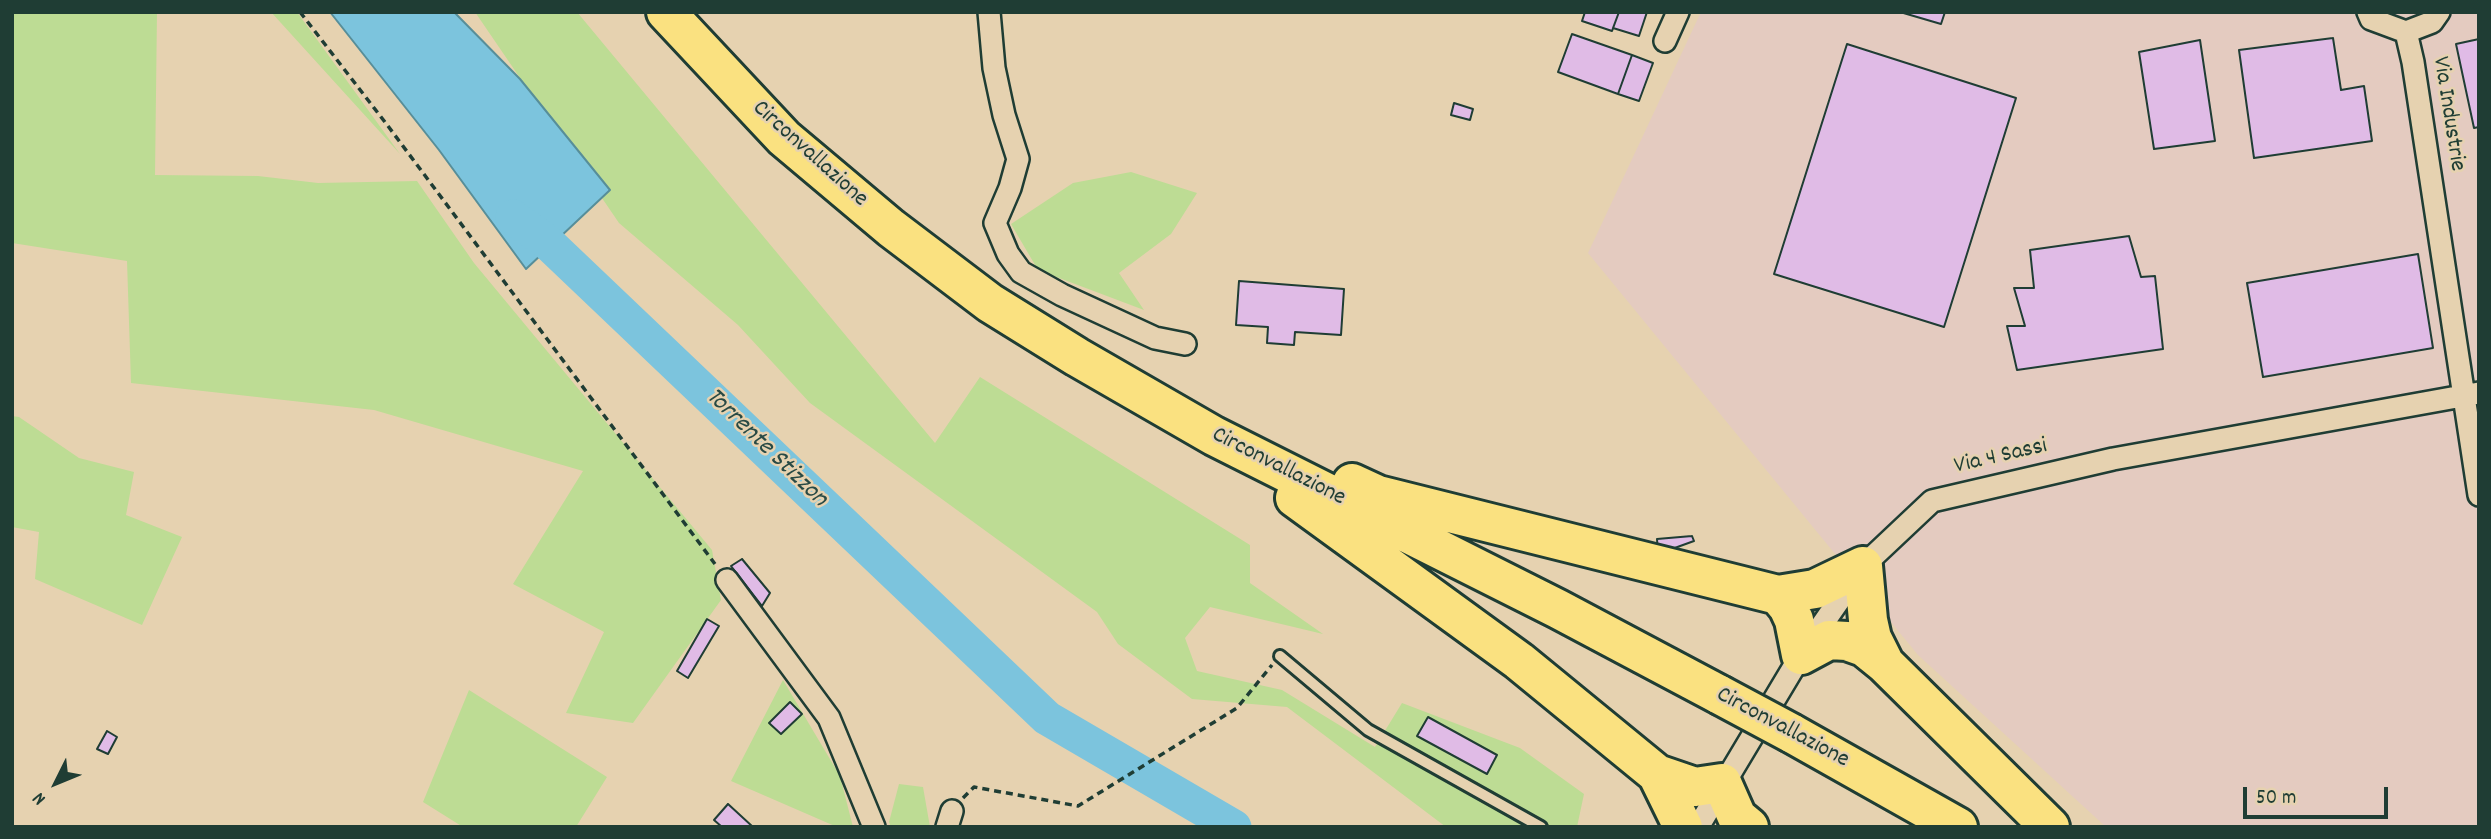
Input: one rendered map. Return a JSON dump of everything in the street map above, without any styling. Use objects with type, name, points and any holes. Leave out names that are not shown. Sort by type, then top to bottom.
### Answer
[{"type":"highway","name":"Circonvallazione","points":[[666,12],[784,138],[891,228],[990,303],[1214,436],[1720,695],[1958,827]]},
{"type":"highway","points":[[1749,827],[1737,817],[1723,783],[1695,787],[1657,774],[1519,660],[1272,481],[1259,459],[1293,454],[1378,495],[1778,595],[1815,589],[1863,566],[1872,638],[1885,664]]},
{"type":"highway","points":[[1778,595],[1794,620],[1801,655],[1829,640],[1847,641],[1864,647],[1885,664],[2050,827]]},
{"type":"highway","points":[[1657,774],[1683,827]]},
{"type":"street","points":[[989,12],[994,68],[1004,115],[1018,159],[1010,188],[995,223],[1008,254],[1021,272],[1062,295],[1155,338],[1185,344]]},
{"type":"street","points":[[1665,41],[1678,12]]},
{"type":"street","name":"Via Industrie","points":[[2368,12],[2371,19],[2406,32],[2432,22],[2439,12]]},
{"type":"street","name":"Via Industrie","points":[[2406,32],[2472,394],[2479,495]]},
{"type":"street","name":"Via 4 Sassi","points":[[1698,827],[1801,655],[1863,566],[1932,501],[2113,459],[2472,394]]},
{"type":"street","points":[[727,580],[829,718],[874,827]]},
{"type":"lane","points":[[1280,656],[1368,730],[1541,827]]},
{"type":"path","points":[[299,12],[388,126],[727,580]]},
{"type":"path","points":[[950,819],[974,787],[1077,806],[1237,708],[1280,656]]},
{"type":"shaded area","points":[[1701,12],[2479,12],[2479,827],[2106,827],[1918,655],[1588,253]]},
{"type":"green space","points":[[12,12],[157,12],[155,175],[258,176],[318,183],[417,181],[474,263],[712,550],[721,600],[633,723],[566,713],[604,632],[513,584],[583,471],[374,410],[131,383],[127,261],[12,243]]},
{"type":"green space","points":[[271,12],[297,12],[400,154]]},
{"type":"green space","points":[[475,12],[577,12],[935,443],[980,377],[1250,545],[1250,583],[1323,634],[1210,607],[1185,638],[1197,671],[1282,690],[1375,747],[1402,703],[1520,748],[1584,794],[1577,827],[1446,827],[1287,707],[1192,699],[1118,644],[1097,612],[810,403],[738,325],[619,223]]},
{"type":"green space","points":[[1131,172],[1197,193],[1171,234],[1119,273],[1144,310],[1038,270],[1011,224],[1073,183]]},
{"type":"green space","points":[[12,416],[19,417],[79,458],[134,472],[126,515],[182,537],[142,625],[35,579],[39,532],[12,527]]},
{"type":"green space","points":[[783,680],[840,776],[853,827],[837,827],[731,781]]},
{"type":"green space","points":[[469,690],[607,777],[576,827],[463,827],[423,802]]},
{"type":"green space","points":[[899,784],[923,787],[930,827],[891,827],[889,822]]},
{"type":"water","points":[[330,12],[454,12],[520,79],[610,190],[526,269],[439,150]]},
{"type":"building","points":[[1585,12],[1619,12],[1612,31],[1582,21]]},
{"type":"building","points":[[1619,12],[1647,12],[1639,36],[1613,28]]},
{"type":"building","points":[[1900,12],[1945,12],[1941,24]]},
{"type":"building","points":[[1572,34],[1632,55],[1618,94],[1558,72]]},
{"type":"building","points":[[2333,38],[2341,90],[2364,86],[2372,141],[2254,158],[2239,50]]},
{"type":"building","points":[[2479,39],[2479,127],[2474,128],[2456,44]]},
{"type":"building","points":[[2200,40],[2215,141],[2154,149],[2139,52]]},
{"type":"building","points":[[1847,44],[2016,98],[1944,327],[1774,274]]},
{"type":"building","points":[[1632,55],[1653,63],[1639,101],[1618,94]]},
{"type":"building","points":[[1454,103],[1473,109],[1470,120],[1451,115]]},
{"type":"building","points":[[2129,236],[2141,277],[2155,276],[2163,349],[2017,370],[2007,326],[2025,326],[2014,288],[2034,288],[2030,250]]},
{"type":"building","points":[[2418,254],[2433,348],[2263,377],[2247,283]]},
{"type":"building","points":[[1239,281],[1344,289],[1341,335],[1295,332],[1294,345],[1267,343],[1268,327],[1236,325]]},
{"type":"building","points":[[1692,536],[1694,541],[1658,554],[1657,539]]},
{"type":"building","points":[[742,559],[770,593],[762,606],[731,566]]},
{"type":"building","points":[[707,619],[719,626],[688,678],[677,671]]},
{"type":"building","points":[[790,702],[802,714],[781,734],[769,723]]},
{"type":"building","points":[[1428,717],[1497,755],[1487,774],[1417,736]]},
{"type":"building","points":[[107,731],[117,737],[108,754],[97,749]]},
{"type":"building","points":[[728,804],[753,827],[722,827],[714,820]]},
{"type":"waterway","name":"Torrente Stizzon","points":[[513,217],[547,242],[1047,718],[1234,827]]}]
